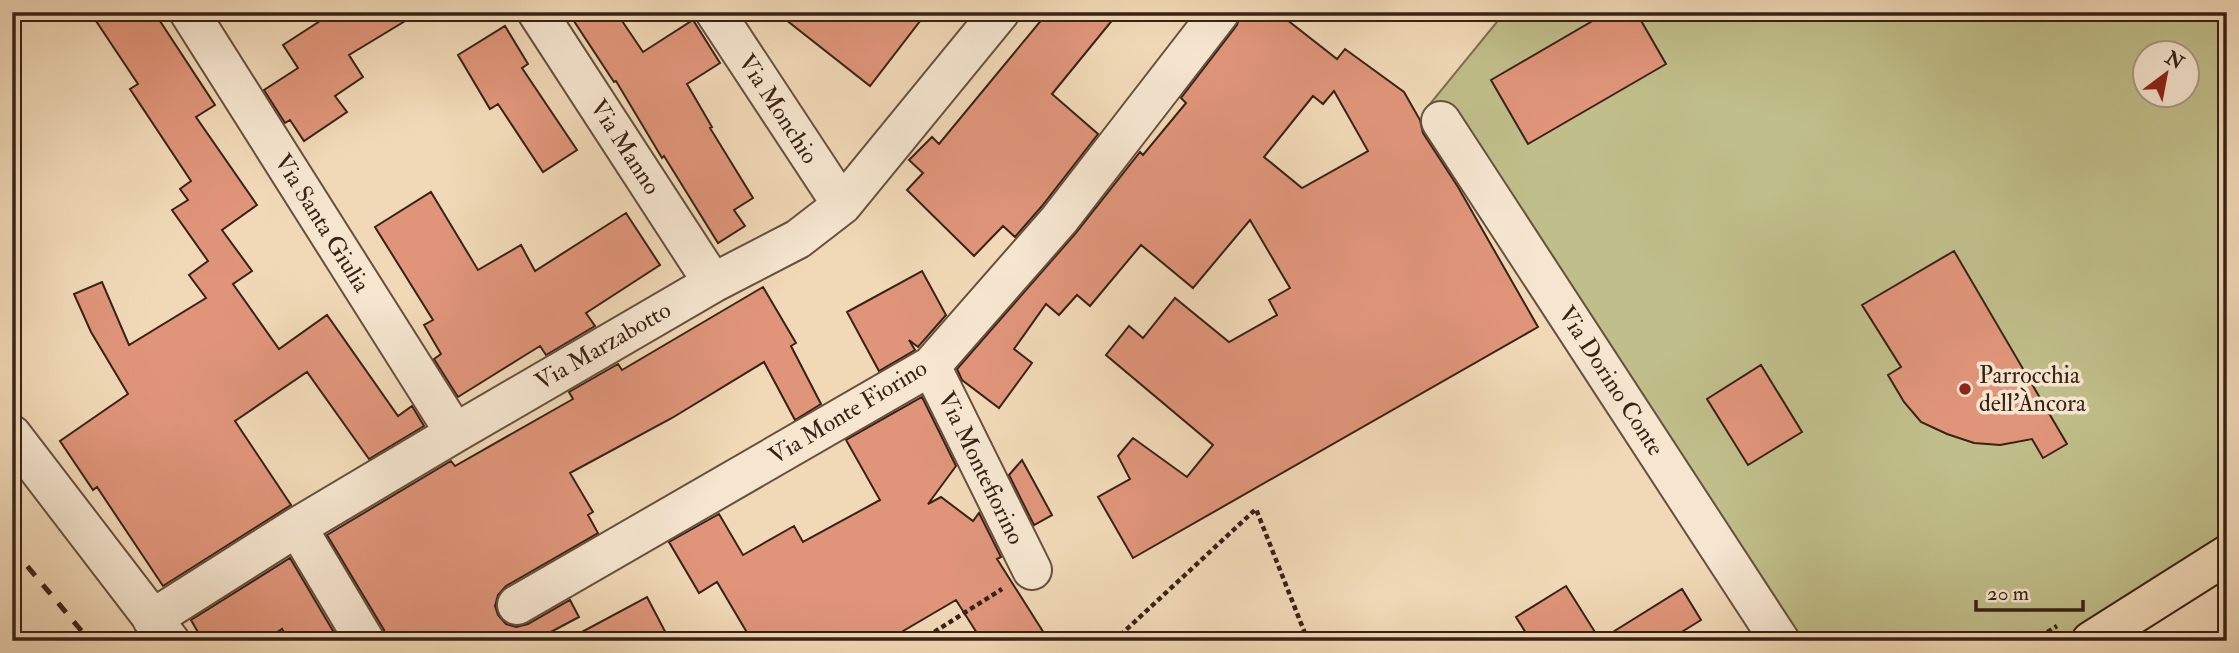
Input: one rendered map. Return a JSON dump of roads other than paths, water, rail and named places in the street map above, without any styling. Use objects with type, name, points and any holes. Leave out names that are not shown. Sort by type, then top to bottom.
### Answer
[{"type":"main road","points":[[2091,641],[2227,555]]},
{"type":"street","name":"Via Santa Giulia","points":[[189,12],[455,433]]},
{"type":"street","name":"Via Manno","points":[[537,12],[713,283]]},
{"type":"street","name":"Via Monchio","points":[[715,12],[842,205]]},
{"type":"street","name":"Via Marzabotto","points":[[161,630],[297,527],[713,283],[798,239],[842,205],[1000,12]]},
{"type":"street","name":"Via Monte Fiorino","points":[[517,605],[930,366],[1059,220],[1220,12]]},
{"type":"street","name":"Via Dorino Conte","points":[[1441,121],[1780,641]]},
{"type":"street","name":"Via Montefiorino","points":[[930,366],[1032,570]]},
{"type":"street","points":[[12,435],[161,630]]},
{"type":"street","points":[[297,527],[365,641]]},
{"type":"railway","points":[[12,548],[90,641]]},
{"type":"place","name":"Parrocchia dell'Àncora","points":[[1965,389]]}]
